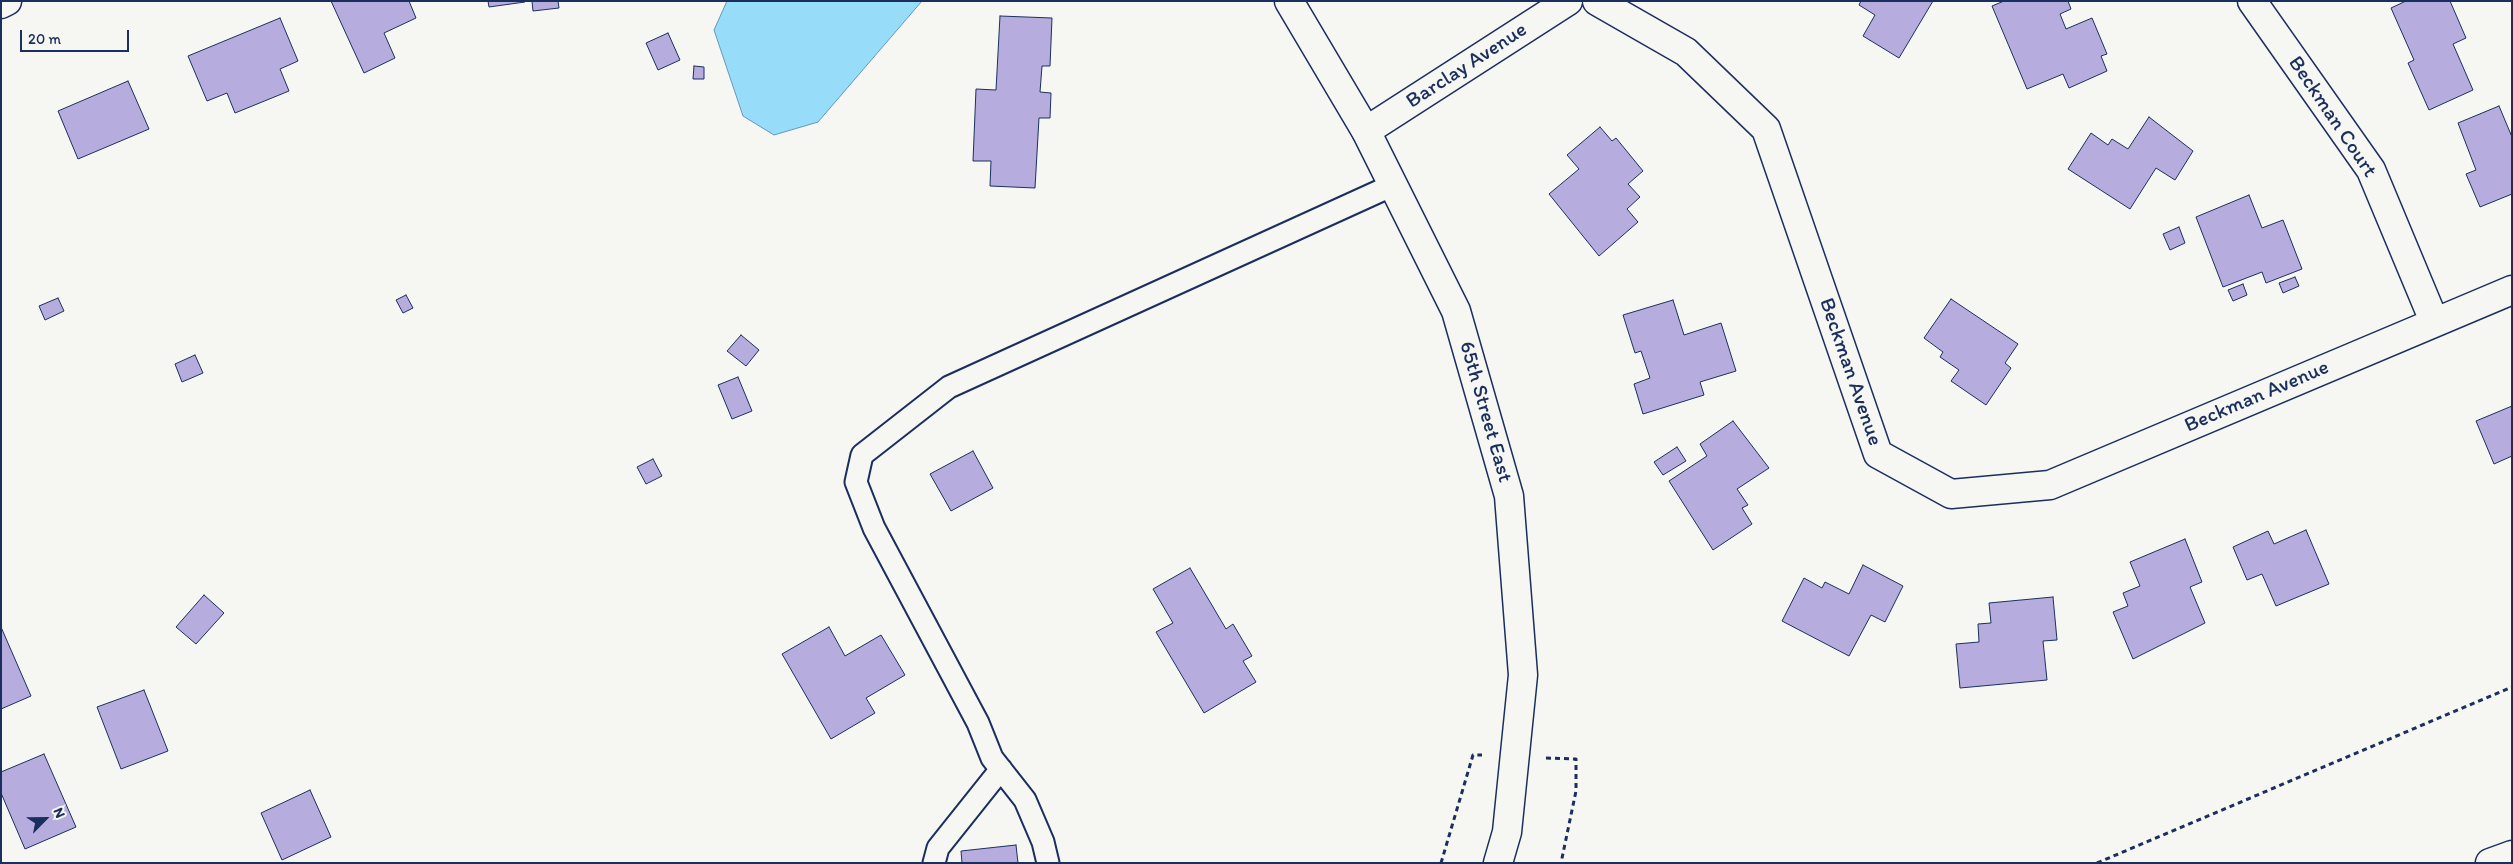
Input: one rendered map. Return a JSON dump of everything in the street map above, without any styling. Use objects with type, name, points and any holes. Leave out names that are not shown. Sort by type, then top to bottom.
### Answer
[{"type":"main road","points":[[1,4],[7,1]]},
{"type":"main road","name":"65th Street East","points":[[1289,1],[1366,131],[1456,312],[1509,496],[1523,675],[1507,832],[1498,863]]},
{"type":"main road","name":"Barclay Avenue","points":[[1366,131],[1568,1]]},
{"type":"main road","name":"Beckman Avenue","points":[[1597,1],[1686,52],[1766,129],[1878,454],[1951,494],[2050,485],[2434,321],[2512,290]]},
{"type":"main road","name":"Beckman Court","points":[[2252,1],[2371,170],[2434,321]]},
{"type":"main road","points":[[2490,863],[2512,855]]},
{"type":"lane","points":[[1048,863],[1043,842],[1026,800],[992,758],[978,723],[874,528],[856,482],[862,455],[949,387],[1393,185]]},
{"type":"lane","points":[[934,863],[938,848],[1001,769]]},
{"type":"path","points":[[2096,863],[2512,687]]},
{"type":"water","points":[[727,1],[922,1],[818,122],[774,135],[743,116],[714,30]]},
{"type":"building","points":[[331,1],[409,1],[416,18],[384,33],[395,58],[364,73]]},
{"type":"building","points":[[488,1],[525,1],[525,2],[489,7]]},
{"type":"building","points":[[532,1],[558,1],[559,8],[533,11]]},
{"type":"building","points":[[1861,1],[1933,1],[1899,58],[1863,36],[1875,15],[1859,5]]},
{"type":"building","points":[[2004,1],[2068,1],[2071,9],[2060,14],[2066,29],[2092,18],[2107,54],[2101,56],[2107,71],[2069,88],[2063,74],[2027,89],[1992,6]]},
{"type":"building","points":[[2406,1],[2450,1],[2466,38],[2453,44],[2473,90],[2429,110],[2408,63],[2414,60],[2391,8]]},
{"type":"building","points":[[1000,16],[1052,18],[1050,66],[1042,66],[1040,92],[1051,93],[1050,118],[1039,118],[1035,188],[990,186],[991,161],[973,161],[976,89],[996,90]]},
{"type":"building","points":[[280,18],[298,61],[280,69],[289,91],[235,113],[227,93],[207,101],[188,56]]},
{"type":"building","points":[[668,33],[680,60],[658,70],[646,43]]},
{"type":"building","points":[[694,66],[704,67],[704,79],[693,79]]},
{"type":"building","points":[[128,81],[149,129],[78,159],[58,111]]},
{"type":"building","points":[[2499,106],[2512,137],[2512,194],[2480,207],[2466,174],[2476,170],[2458,123]]},
{"type":"building","points":[[2149,117],[2193,151],[2175,180],[2156,168],[2130,209],[2068,169],[2091,133],[2108,145],[2112,139],[2128,149]]},
{"type":"building","points":[[1600,127],[1612,141],[1616,138],[1643,171],[1628,184],[1640,197],[1627,209],[1638,222],[1599,256],[1549,194],[1579,169],[1567,155]]},
{"type":"building","points":[[2249,195],[2262,228],[2283,220],[2302,269],[2266,283],[2262,272],[2223,287],[2196,217]]},
{"type":"building","points":[[2179,227],[2185,243],[2170,250],[2163,234]]},
{"type":"building","points":[[2295,277],[2299,286],[2283,293],[2279,283]]},
{"type":"building","points":[[2243,284],[2247,295],[2233,301],[2228,290]]},
{"type":"building","points":[[406,295],[413,308],[403,313],[396,300]]},
{"type":"building","points":[[58,298],[64,311],[45,320],[39,306]]},
{"type":"building","points":[[1951,299],[2018,344],[2005,363],[2011,368],[1986,405],[1951,381],[1959,370],[1940,357],[1943,352],[1924,338]]},
{"type":"building","points":[[1673,300],[1684,335],[1721,323],[1736,371],[1700,382],[1704,395],[1643,414],[1634,384],[1650,378],[1641,351],[1635,353],[1623,315]]},
{"type":"building","points":[[741,335],[759,350],[746,366],[727,351]]},
{"type":"building","points":[[195,355],[203,373],[182,382],[175,364]]},
{"type":"building","points":[[738,377],[752,411],[732,419],[718,385]]},
{"type":"building","points":[[2512,406],[2512,456],[2494,464],[2476,421]]},
{"type":"building","points":[[1733,421],[1769,468],[1737,489],[1748,505],[1742,508],[1752,524],[1713,550],[1669,481],[1707,456],[1700,444]]},
{"type":"building","points":[[1677,447],[1686,461],[1663,475],[1654,462]]},
{"type":"building","points":[[973,451],[993,488],[951,511],[930,474]]},
{"type":"building","points":[[653,459],[662,476],[646,484],[637,467]]},
{"type":"building","points":[[2306,530],[2329,584],[2276,606],[2262,574],[2247,580],[2233,547],[2268,531],[2274,544]]},
{"type":"building","points":[[2185,539],[2202,582],[2190,587],[2205,623],[2133,659],[2113,612],[2128,606],[2123,593],[2140,586],[2130,562]]},
{"type":"building","points":[[1863,565],[1903,586],[1885,622],[1871,615],[1849,656],[1782,621],[1804,578],[1822,588],[1825,582],[1849,594]]},
{"type":"building","points":[[1190,568],[1226,629],[1233,624],[1252,656],[1243,661],[1256,682],[1204,713],[1156,632],[1173,623],[1153,589]]},
{"type":"building","points":[[204,595],[224,613],[196,644],[176,627]]},
{"type":"building","points":[[2053,597],[2057,640],[2043,641],[2047,680],[1960,688],[1956,644],[1979,642],[1978,624],[1991,623],[1989,603]]},
{"type":"building","points":[[1,627],[31,696],[1,709]]},
{"type":"building","points":[[829,627],[845,656],[881,635],[905,675],[866,698],[875,713],[831,739],[782,654]]},
{"type":"building","points":[[144,690],[168,751],[121,769],[97,707]]},
{"type":"building","points":[[44,754],[76,827],[25,849],[1,793],[1,772]]},
{"type":"building","points":[[310,790],[331,837],[282,860],[261,813]]},
{"type":"building","points":[[1016,845],[1018,863],[962,863],[961,851]]}]
